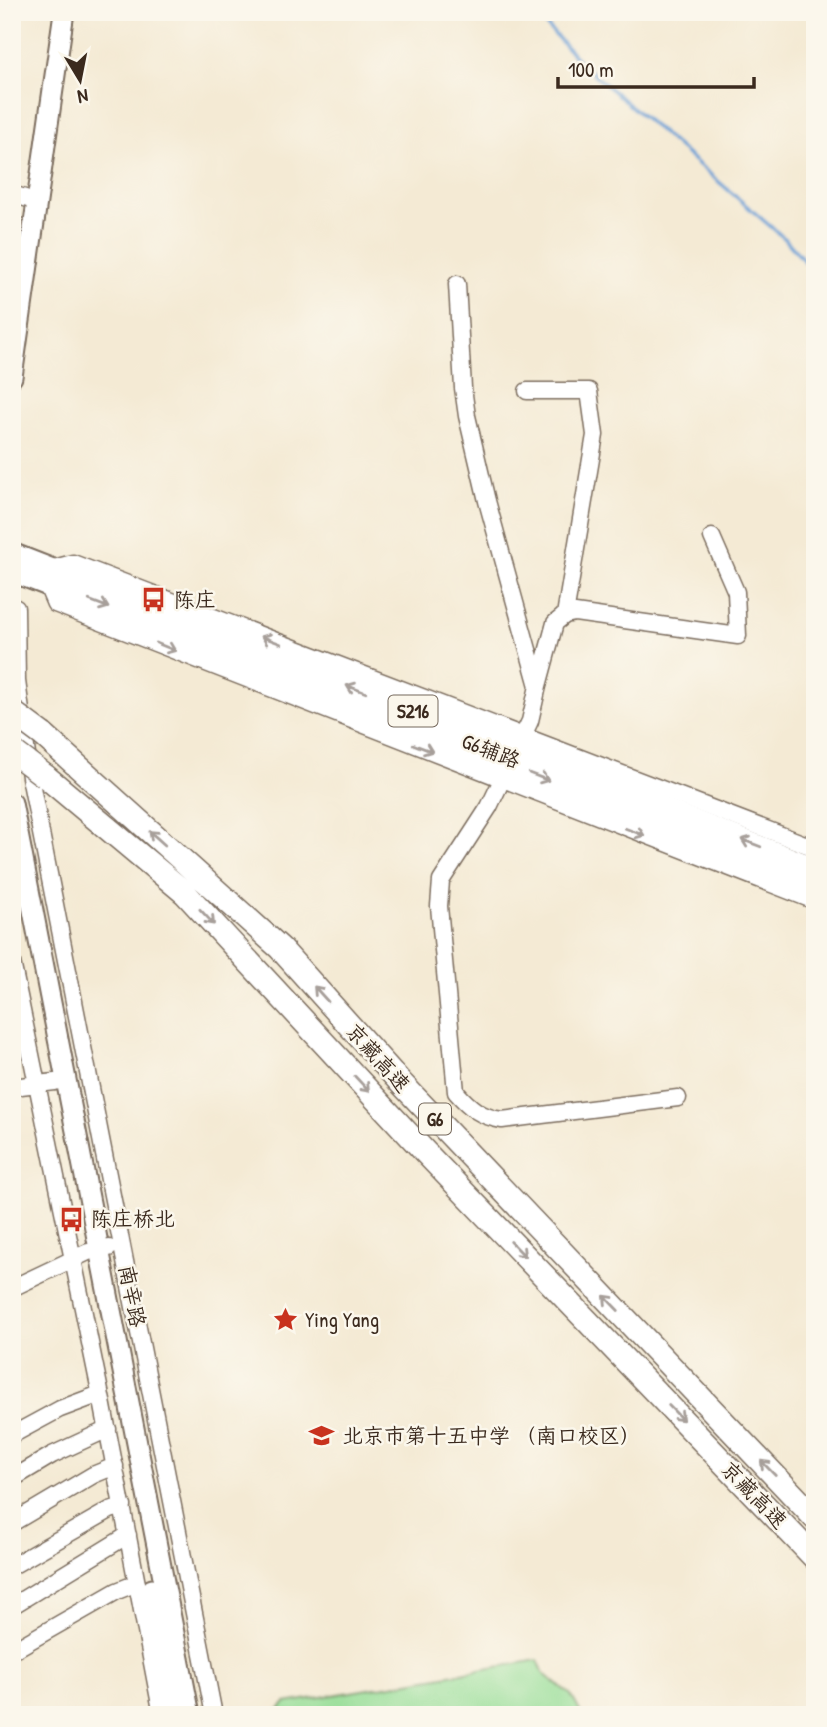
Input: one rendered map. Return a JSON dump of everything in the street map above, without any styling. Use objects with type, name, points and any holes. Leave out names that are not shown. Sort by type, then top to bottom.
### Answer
[{"type":"highway","name":"京藏高速","points":[[12,712],[43,735],[280,948],[402,1084],[815,1518]]},
{"type":"highway","name":"京藏高速","points":[[12,751],[38,777],[185,893],[425,1152],[815,1559]]},
{"type":"main road","points":[[12,377],[64,12]]},
{"type":"main road","name":"G6辅路","points":[[12,553],[48,576],[512,758],[815,884]]},
{"type":"main road","name":"G6辅路","points":[[12,572],[48,576]]},
{"type":"main road","name":"G6辅路","points":[[512,758],[815,867]]},
{"type":"main road","name":"南辛路","points":[[12,803],[87,1254],[176,1715]]},
{"type":"main road","name":"南辛路","points":[[12,870],[45,1084],[87,1254],[190,1715]]},
{"type":"street","points":[[12,194],[38,202]]},
{"type":"street","points":[[457,284],[467,416],[487,501],[538,686]]},
{"type":"street","points":[[527,391],[590,391],[595,435],[565,615]]},
{"type":"street","points":[[678,1098],[502,1120],[486,1118],[469,1107],[456,1092],[439,906],[440,881],[489,807],[530,721],[555,623],[565,615],[575,613],[738,636],[736,592],[712,537]]},
{"type":"street","name":"G6辅路","points":[[48,576],[55,604],[512,758],[815,848]]},
{"type":"street","points":[[12,606],[16,608],[17,681],[38,777],[121,1245],[214,1715]]},
{"type":"street","name":"G6辅路","points":[[512,758],[815,901]]},
{"type":"street","points":[[12,771],[38,777]]},
{"type":"street","points":[[12,962],[45,1084],[12,1087]]},
{"type":"street","points":[[12,1288],[87,1254],[121,1245]]},
{"type":"street","points":[[87,1254],[100,1394],[162,1715]]},
{"type":"street","points":[[12,1435],[60,1409],[100,1394]]},
{"type":"street","points":[[12,1479],[52,1455],[108,1429]]},
{"type":"street","points":[[12,1523],[93,1475],[115,1466]]},
{"type":"street","points":[[12,1566],[110,1510],[123,1506]]},
{"type":"street","points":[[12,1606],[128,1535]]},
{"type":"street","points":[[12,1651],[117,1591],[137,1583]]},
{"type":"green space","points":[[538,1660],[544,1674],[571,1695],[582,1715],[274,1715],[286,1703]]},
{"type":"waterway","points":[[534,12],[583,65],[784,238],[815,273]]},
{"type":"place","name":"陈庄","points":[[154,600]]},
{"type":"place","name":"陈庄桥北","points":[[71,1219]]},
{"type":"place","name":"Ying Yang","points":[[285,1320]]},
{"type":"place","name":"北京市第十五中学 （南口校区）","points":[[322,1436]]}]
